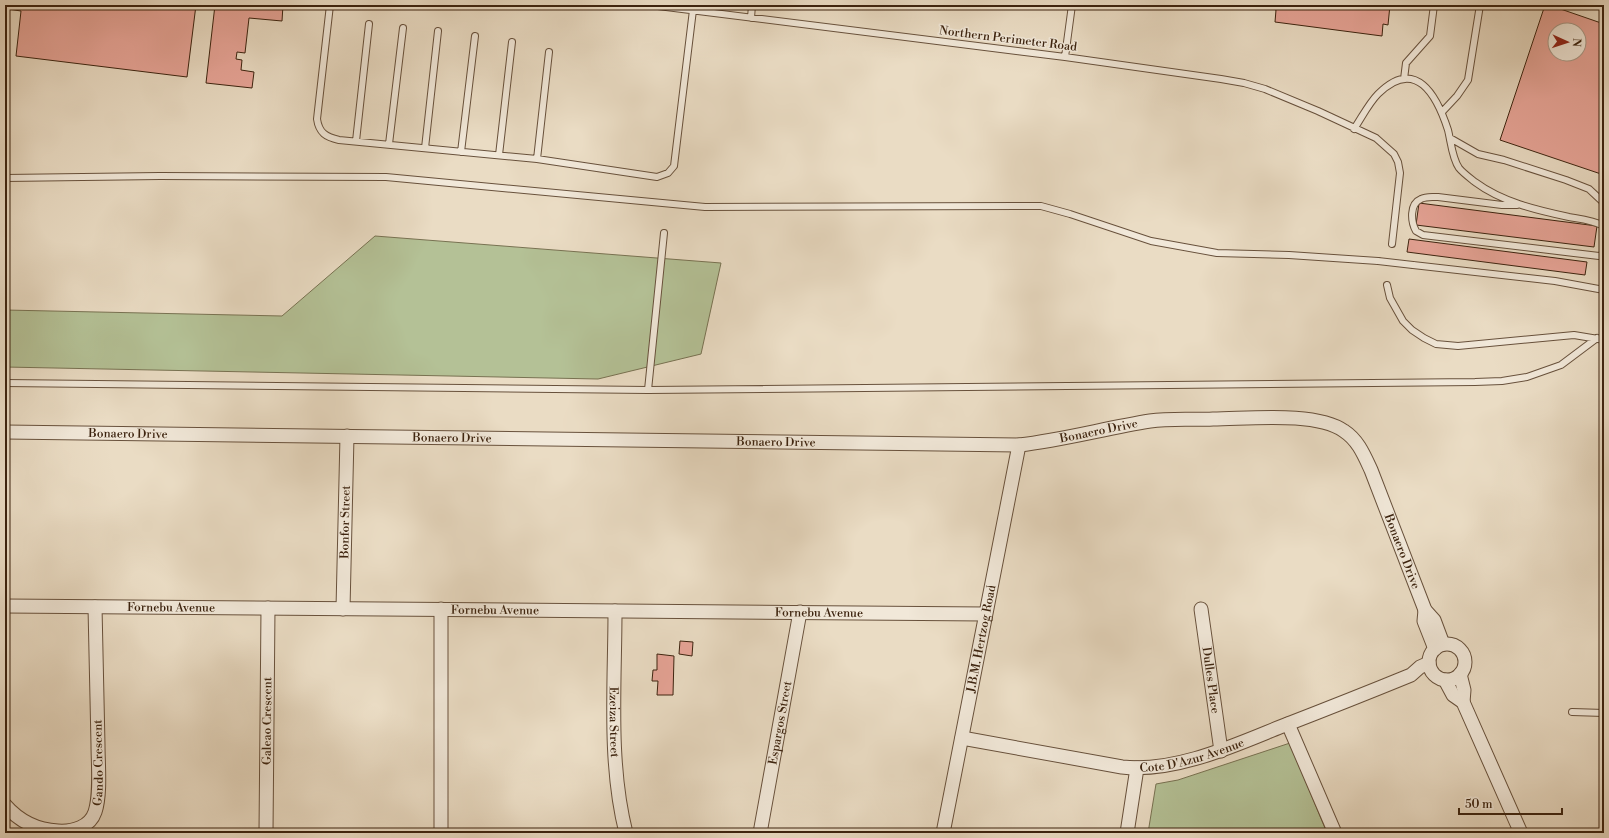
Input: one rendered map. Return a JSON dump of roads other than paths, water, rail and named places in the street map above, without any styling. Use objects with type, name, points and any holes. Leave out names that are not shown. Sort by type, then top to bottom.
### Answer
[{"type":"street","name":"Bonaero Drive","points":[[5,432],[1019,445],[1159,420],[1286,418],[1313,420],[1332,424],[1344,430],[1354,439],[1362,452],[1371,470],[1425,610],[1424,621],[1439,646]]},
{"type":"street","name":"Bonfor Street","points":[[343,609],[347,436]]},
{"type":"street","name":"J.B.M. Hertzog Road","points":[[943,833],[1019,445]]},
{"type":"street","name":"Fornebu Avenue","points":[[5,606],[985,614]]},
{"type":"street","name":"Gando Crescent","points":[[5,805],[27,824],[51,831],[64,832],[82,827],[90,822],[95,812],[98,788],[95,607]]},
{"type":"street","name":"Galeao Crescent","points":[[266,833],[268,608]]},
{"type":"street","points":[[441,609],[441,833]]},
{"type":"street","name":"Dulles Place","points":[[1202,609],[1221,751]]},
{"type":"street","name":"Ezeiza Street","points":[[615,611],[615,749],[619,797],[626,833]]},
{"type":"street","name":"Espargos Street","points":[[760,833],[800,612]]},
{"type":"street","points":[[1452,644],[1460,649],[1464,657],[1464,666],[1460,674],[1454,678],[1445,680],[1439,678],[1431,668],[1430,655],[1439,646],[1452,644]]},
{"type":"street","name":"Cote D'Azur Avenue","points":[[962,738],[1122,767],[1138,768],[1181,761],[1221,751],[1411,675],[1423,677],[1431,668]]},
{"type":"street","points":[[1460,674],[1464,690],[1463,702],[1521,833]]},
{"type":"street","points":[[1445,680],[1453,695],[1463,702]]},
{"type":"street","points":[[1288,724],[1335,833]]},
{"type":"street","points":[[1127,833],[1138,768]]},
{"type":"lane","points":[[330,5],[317,119],[320,130],[327,136],[356,141],[537,159],[658,177],[668,173],[674,166],[694,10]]},
{"type":"lane","name":"Northern Perimeter Road","points":[[650,5],[1065,57],[1244,83],[1265,89],[1318,111],[1376,138],[1394,154],[1398,162],[1400,173],[1392,244]]},
{"type":"lane","points":[[750,18],[752,5]]},
{"type":"lane","points":[[1065,57],[1072,5]]},
{"type":"lane","points":[[1404,79],[1406,63],[1430,36],[1434,5]]},
{"type":"lane","points":[[1442,112],[1457,96],[1468,80],[1480,5]]},
{"type":"lane","points":[[356,141],[369,24]]},
{"type":"lane","points":[[389,144],[404,28]]},
{"type":"lane","points":[[425,148],[438,31]]},
{"type":"lane","points":[[461,152],[475,36]]},
{"type":"lane","points":[[498,155],[512,42]]},
{"type":"lane","points":[[537,159],[549,52]]},
{"type":"lane","points":[[1354,129],[1377,95],[1387,86],[1404,79],[1416,80],[1424,84],[1442,112],[1459,168],[1474,182],[1492,193],[1522,205],[1596,222],[1604,226]]},
{"type":"lane","points":[[1450,138],[1478,154],[1504,160],[1589,189],[1604,203]]},
{"type":"lane","points":[[5,178],[386,176],[705,207],[1040,206],[1070,214],[1151,241],[1217,253],[1289,255],[1378,261],[1555,281],[1604,290]]},
{"type":"lane","points":[[1522,205],[1502,205],[1427,197],[1416,202],[1413,210],[1412,222],[1416,231],[1423,235],[1599,256],[1604,254]]},
{"type":"lane","points":[[648,390],[664,233]]},
{"type":"lane","points":[[1387,285],[1390,298],[1403,321],[1412,330],[1436,344],[1458,346],[1574,335],[1604,340]]},
{"type":"lane","points":[[5,384],[648,390],[1366,384],[1502,381],[1527,377],[1561,366],[1597,338]]},
{"type":"lane","points":[[1572,712],[1604,713]]}]
